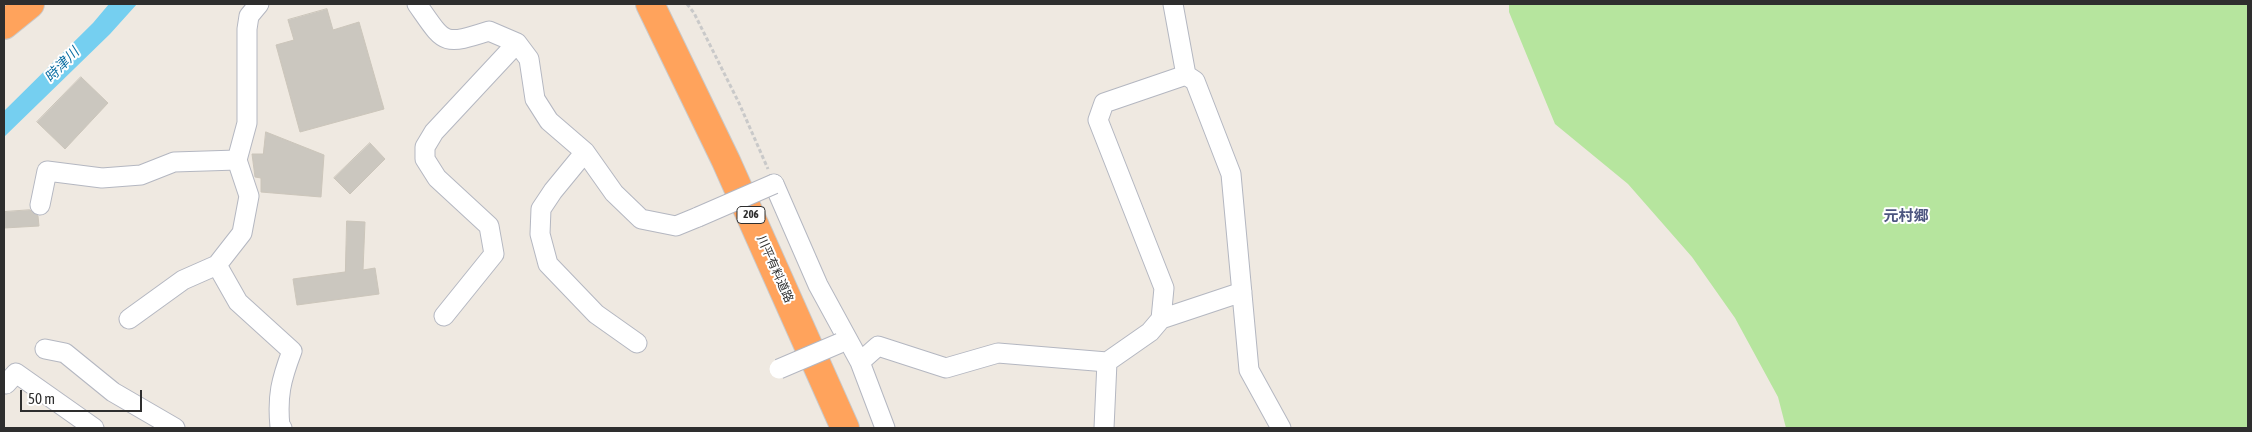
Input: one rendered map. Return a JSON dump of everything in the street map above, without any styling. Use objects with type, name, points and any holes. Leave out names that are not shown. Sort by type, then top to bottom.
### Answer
[{"type":"highway","points":[[4,25],[30,4]]},
{"type":"highway","name":"川平有料道路","points":[[637,4],[722,176],[829,428]]},
{"type":"highway","name":"川平有料道路","points":[[650,4],[726,161],[845,428]]},
{"type":"street","points":[[129,318],[183,280],[217,264],[242,233],[249,196],[237,160],[247,123],[247,29],[250,16],[259,4]]},
{"type":"street","points":[[417,4],[436,30],[446,39],[458,40],[489,31],[517,43],[529,59],[535,99],[549,121],[585,152],[614,193],[641,220],[676,226],[774,184],[818,285],[860,362],[885,428]]},
{"type":"street","points":[[1173,4],[1186,76]]},
{"type":"street","points":[[444,316],[494,254],[490,226],[437,178],[426,159],[425,147],[434,132],[517,43]]},
{"type":"street","points":[[1161,320],[1164,288],[1098,120],[1104,102],[1186,76],[1195,81],[1232,174],[1249,370],[1281,428]]},
{"type":"street","points":[[585,152],[541,209],[540,234],[548,264],[596,314],[637,343]]},
{"type":"street","points":[[40,205],[46,172],[102,178],[142,175],[174,162],[237,160]]},
{"type":"street","points":[[217,264],[238,302],[292,351],[282,378],[278,403],[280,427],[282,428]]},
{"type":"street","points":[[860,362],[878,346],[946,368],[998,353],[1107,362],[1150,332],[1161,320],[1242,292]]},
{"type":"street","points":[[779,369],[840,343]]},
{"type":"street","points":[[45,350],[65,353],[113,392],[175,428]]},
{"type":"street","points":[[1104,428],[1107,362]]},
{"type":"street","points":[[6,384],[16,373],[94,428]]},
{"type":"path","points":[[686,4],[694,13],[739,103],[762,156]]},
{"type":"green space","points":[[1509,4],[2248,4],[2248,428],[1786,428],[1778,397],[1735,318],[1692,257],[1628,184],[1555,124],[1509,12]]},
{"type":"water","name":"時津川","points":[[109,4],[137,4],[110,34],[4,137],[4,111],[93,23]]},
{"type":"building","points":[[327,9],[333,30],[359,22],[384,109],[300,132],[276,45],[294,40],[288,20]]},
{"type":"building","points":[[81,77],[108,103],[65,149],[37,122]]},
{"type":"building","points":[[266,132],[324,155],[321,197],[261,192],[261,178],[255,177],[252,154],[263,154]]},
{"type":"building","points":[[370,143],[385,159],[350,194],[334,178]]},
{"type":"building","points":[[30,210],[38,216],[39,226],[4,228],[4,212]]},
{"type":"building","points":[[347,221],[365,222],[363,270],[375,268],[379,294],[297,305],[293,279],[345,272]]},
{"type":"district","name":"元村郷","points":[[1906,216]]}]
